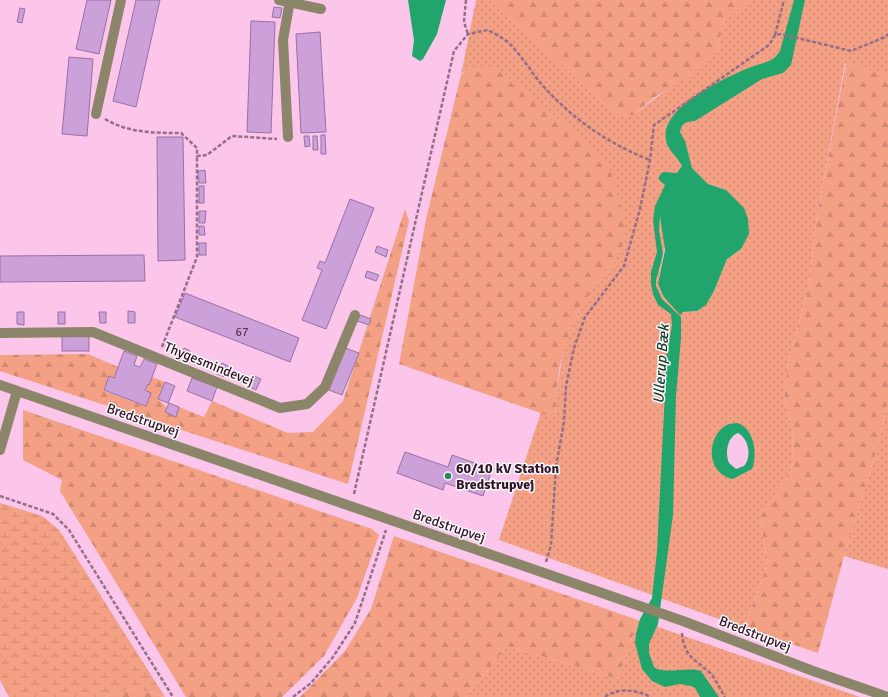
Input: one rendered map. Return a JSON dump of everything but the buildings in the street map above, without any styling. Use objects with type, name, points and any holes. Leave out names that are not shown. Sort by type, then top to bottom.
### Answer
[{"type":"street","points":[[96,114],[121,0]]},
{"type":"street","points":[[279,0],[290,1],[322,9]]},
{"type":"street","points":[[288,137],[283,40],[290,1]]},
{"type":"street","name":"Thygesmindevej","points":[[0,333],[93,332],[280,408],[307,404],[325,387],[354,315]]},
{"type":"street","name":"Bredstrupvej","points":[[0,385],[683,621],[813,671],[888,697]]},
{"type":"street","points":[[0,450],[16,391]]},
{"type":"path","points":[[466,0],[464,22],[468,34]]},
{"type":"path","points":[[543,573],[551,545],[556,466],[564,422],[566,386],[574,348],[585,317],[624,266],[640,209],[650,160],[654,124],[769,46],[775,35],[784,0]]},
{"type":"path","points":[[351,506],[454,51],[468,34],[488,30],[508,42],[529,66],[544,87],[572,116],[629,152],[650,160]]},
{"type":"path","points":[[775,35],[781,34],[851,51],[885,37],[888,34]]},
{"type":"path","points":[[96,114],[111,123],[146,133],[181,133],[197,148],[197,257],[157,358]]},
{"type":"path","points":[[197,156],[207,156],[232,136],[275,139],[288,137]]},
{"type":"path","points":[[0,496],[53,514],[69,530],[174,697]]},
{"type":"path","points":[[293,697],[311,683],[333,657],[355,623],[387,528]]},
{"type":"path","points":[[683,621],[681,630],[683,644],[687,654],[711,674],[725,697]]},
{"type":"path","points":[[605,697],[618,692],[628,691],[639,692],[650,697]]},
{"type":"green space","points":[[476,0],[489,0],[608,107],[621,116],[633,115],[718,52],[724,21],[750,0],[888,0],[888,75],[845,63],[817,216],[808,291],[788,362],[784,400],[792,427],[793,462],[789,474],[760,517],[767,562],[744,628],[499,540],[541,412],[555,417],[561,363],[572,325],[589,293],[613,265],[464,71],[461,75]],"holes":[[[684,161],[708,184],[726,190],[741,249],[727,259],[714,291],[697,311],[683,312],[658,284],[677,178]],[[733,423],[744,426],[752,469],[733,479],[720,430]]]},
{"type":"green space","points":[[489,0],[750,0],[724,21],[718,52],[704,67],[655,97],[633,115],[621,116],[608,107]]},
{"type":"green space","points":[[846,63],[888,75],[888,401],[877,449],[844,556],[818,653],[744,628],[767,562],[760,517],[789,474],[793,462],[792,427],[784,400],[788,362],[808,291],[817,216]]},
{"type":"green space","points":[[479,66],[492,68],[505,74],[595,149],[609,168],[615,184],[626,230],[623,243],[613,265],[598,282],[578,311],[567,340],[559,369],[555,418],[399,364],[427,215],[461,75],[468,69]]},
{"type":"green space","points":[[405,209],[409,221],[348,484],[0,371],[0,355],[88,354],[118,367],[114,378],[109,377],[104,391],[145,406],[145,390],[152,377],[165,382],[158,399],[175,416],[179,407],[204,417],[212,401],[288,433],[313,432],[343,401]]},
{"type":"green space","points":[[888,401],[888,569],[844,556],[877,449]]},
{"type":"green space","points":[[23,410],[372,529],[379,535],[357,598],[324,656],[282,697],[186,697],[60,491],[62,480],[23,460]]},
{"type":"green space","points":[[0,503],[42,516],[59,530],[165,697],[134,688],[105,697],[9,697],[0,680]]},
{"type":"green space","points":[[394,536],[638,620],[618,679],[507,646],[466,697],[300,697],[345,651],[371,609]]},
{"type":"green space","points":[[638,620],[860,697],[466,697],[507,646],[618,679]]},
{"type":"green space","points":[[134,688],[164,697],[105,697]]},
{"type":"shaded area","points":[[408,0],[446,0],[437,34],[423,59],[420,61],[412,56],[414,40]]},
{"type":"shaded area","points":[[794,0],[805,0],[791,65],[783,73],[762,79],[695,121],[685,123],[680,132],[685,141],[692,168],[708,184],[726,190],[744,208],[748,219],[749,234],[741,249],[727,259],[714,291],[706,305],[697,311],[683,312],[680,315],[664,297],[658,284],[665,250],[660,216],[659,230],[663,254],[656,280],[656,286],[662,299],[681,317],[681,338],[676,396],[673,515],[658,624],[649,644],[649,653],[654,667],[658,669],[689,669],[701,671],[719,697],[700,697],[695,688],[691,686],[680,684],[665,687],[652,681],[642,669],[635,643],[640,619],[652,598],[657,551],[667,352],[672,326],[671,314],[658,305],[653,294],[651,284],[651,272],[657,252],[653,220],[655,206],[665,185],[659,180],[659,176],[663,172],[677,173],[682,166],[668,147],[666,140],[667,128],[672,117],[682,106],[708,88],[746,69],[765,63],[777,55],[780,51]]},
{"type":"shaded area","points":[[737,423],[747,430],[753,442],[755,456],[752,469],[733,479],[723,475],[716,467],[712,458],[712,448],[715,438],[720,430],[727,425]],"holes":[[[738,433],[745,439],[749,453],[744,466],[736,469],[729,463],[727,450],[729,442],[734,435]]]},
{"type":"place","name":"60/10 kV Station Bredstrupvej","points":[[448,476]]},
{"type":"water label","name":"Ullerup Bæk","points":[[661,364]]}]
